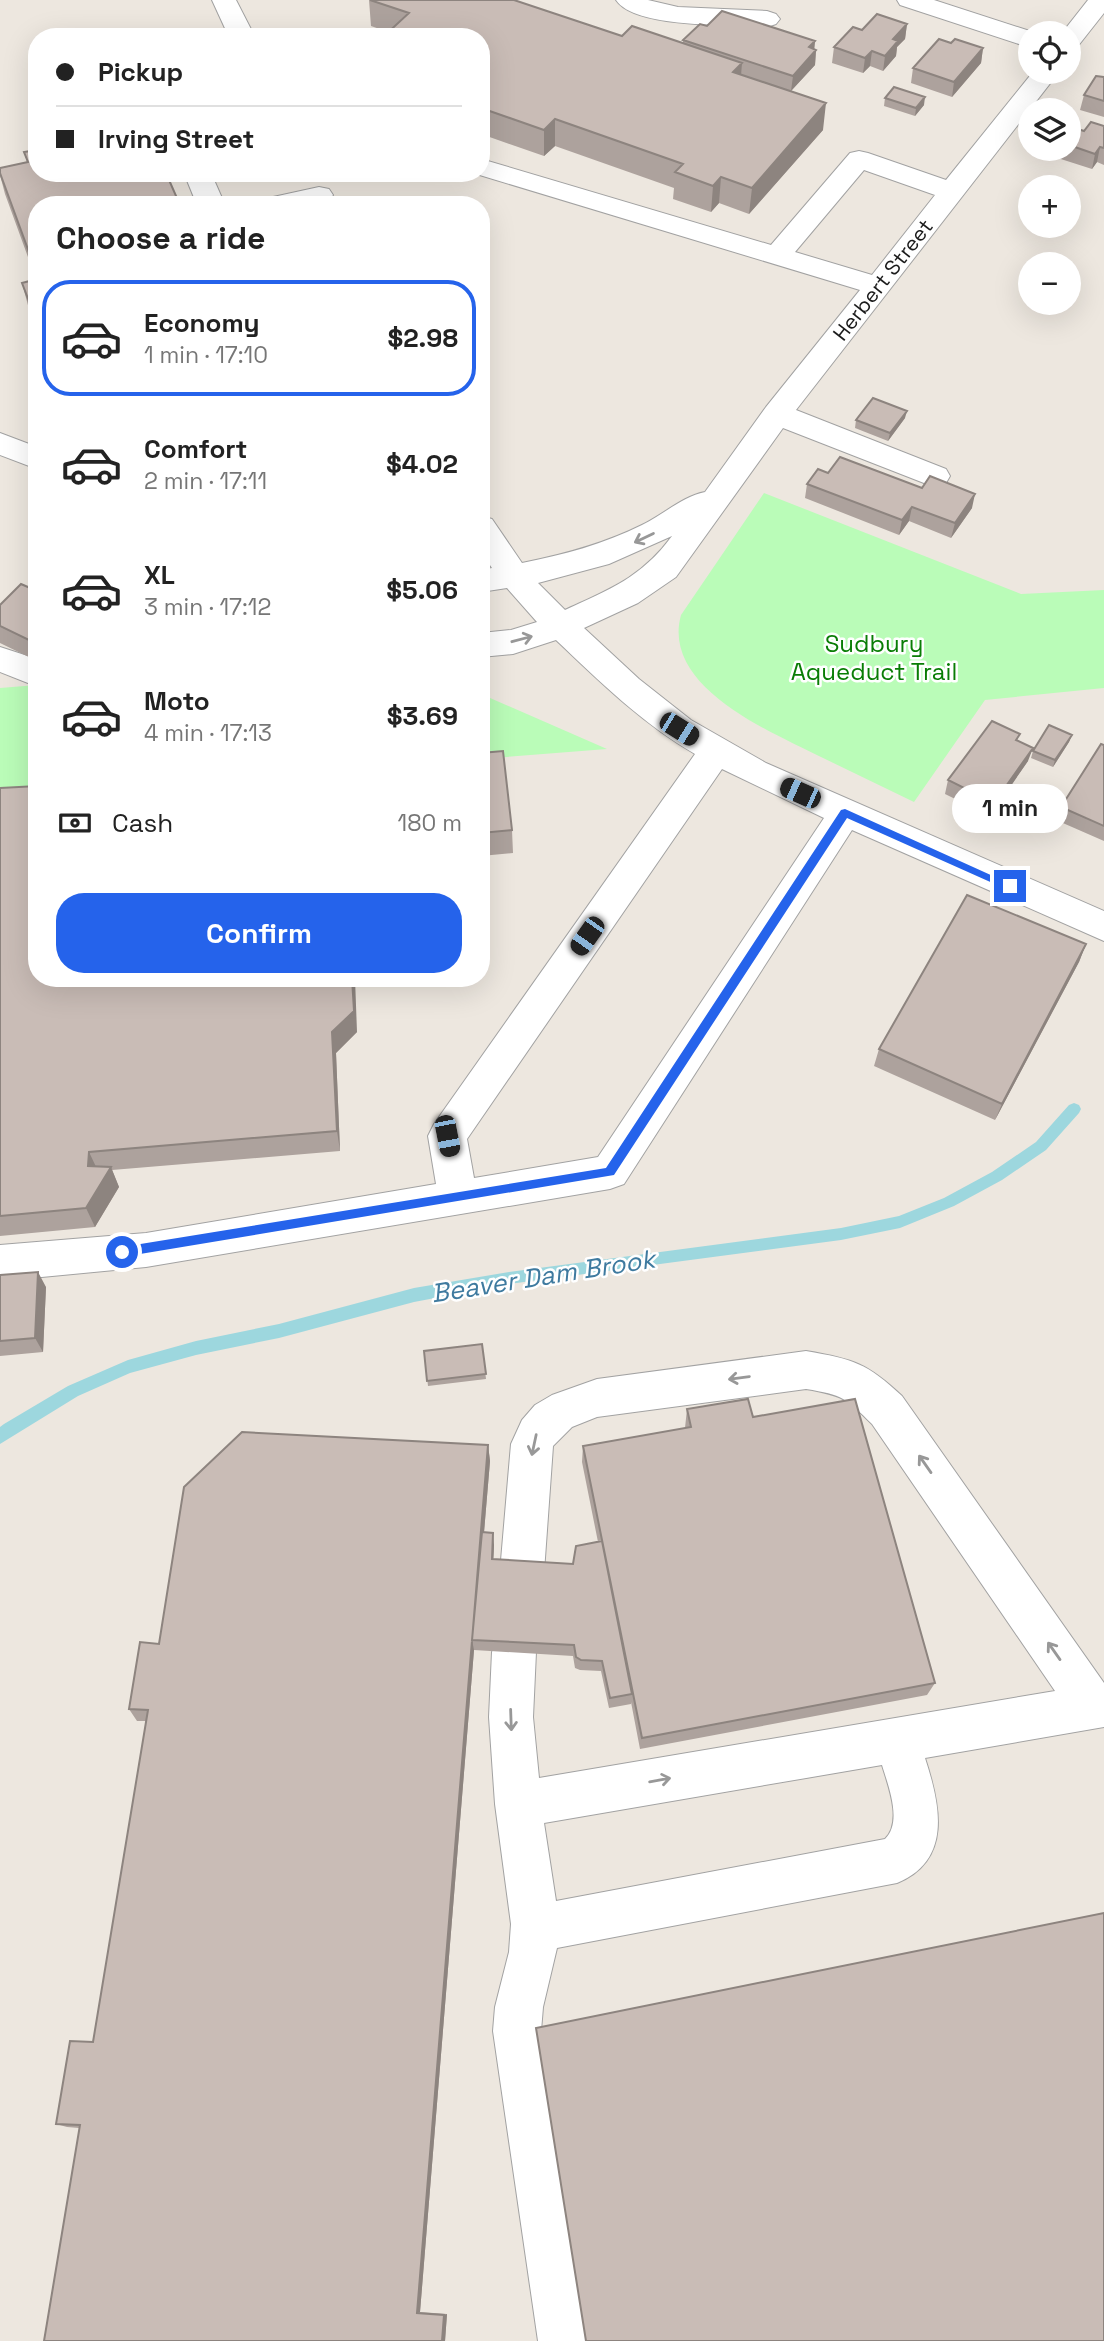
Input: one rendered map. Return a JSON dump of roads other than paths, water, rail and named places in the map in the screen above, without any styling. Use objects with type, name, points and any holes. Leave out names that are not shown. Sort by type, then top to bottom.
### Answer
[{"type":"street","points":[[224,0],[238,28]]},
{"type":"street","points":[[628,0],[649,12],[690,17],[734,15],[767,19]]},
{"type":"street","points":[[909,0],[1018,36]]},
{"type":"street","points":[[1081,26],[1101,0]]},
{"type":"street","name":"Herbert Street","points":[[490,644],[513,642],[561,626],[627,595],[654,579],[674,558],[777,414],[1037,84]]},
{"type":"street","points":[[776,256],[859,159],[953,191]]},
{"type":"street","points":[[490,170],[878,286]]},
{"type":"street","points":[[777,414],[935,476]]},
{"type":"street","points":[[0,443],[28,455]]},
{"type":"street","name":"Herbert Street","points":[[490,580],[587,561],[636,542],[690,513],[722,488]]},
{"type":"street","points":[[490,540],[514,576],[561,626],[644,703],[716,751],[845,813],[1104,927]]},
{"type":"street","points":[[0,659],[28,671]]},
{"type":"street","points":[[458,1198],[447,1136],[716,751]]},
{"type":"street","points":[[0,1263],[146,1250],[610,1172],[845,813]]},
{"type":"street","points":[[518,1804],[943,1733],[1100,1698],[887,1410],[862,1386],[844,1376],[825,1371],[786,1371],[597,1398],[546,1420],[537,1430],[532,1444],[522,1572]]},
{"type":"street","points":[[514,1652],[511,1717],[518,1804],[535,1929],[533,1958],[516,2013],[517,2031],[564,2341]]},
{"type":"street","points":[[535,1929],[897,1860],[906,1853],[917,1831],[897,1740]]},
{"type":"waterway","name":"Beaver Dam Brook","points":[[0,1437],[73,1391],[128,1367],[414,1295],[509,1278],[841,1234],[900,1222],[949,1202],[997,1176],[1041,1146],[1074,1109]]},
{"type":"park label","name":"Sudbury Aqueduct Trail","points":[[874,658]]}]
